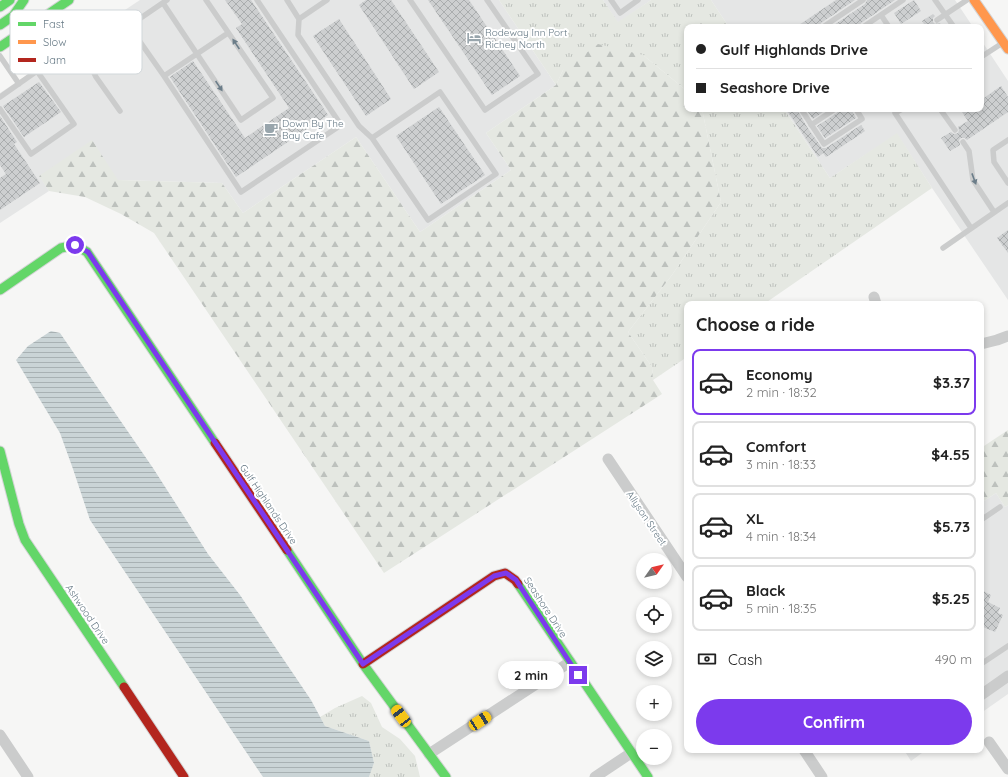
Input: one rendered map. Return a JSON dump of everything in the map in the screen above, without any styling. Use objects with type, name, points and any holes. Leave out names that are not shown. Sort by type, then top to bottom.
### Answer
[{"type":"main road","points":[[0,7],[10,0]]},
{"type":"main road","points":[[17,10],[24,0]]},
{"type":"main road","points":[[57,8],[62,0]]},
{"type":"main road","points":[[54,10],[69,0]]},
{"type":"main road","points":[[974,0],[988,26],[1006,46]]},
{"type":"main road","points":[[0,25],[10,18]]},
{"type":"main road","points":[[0,47],[10,40]]},
{"type":"main road","name":"Gulf Highlands Drive","points":[[0,290],[61,248],[75,245],[88,252],[363,664],[446,777]]},
{"type":"main road","name":"Ashwood Drive","points":[[0,451],[19,524],[26,540],[184,777]]},
{"type":"main road","name":"Seashore Drive","points":[[363,664],[494,576],[506,573],[516,580],[648,777]]},
{"type":"street","points":[[984,343],[1008,336]]},
{"type":"street","name":"Allyson Street","points":[[608,459],[684,573]]},
{"type":"street","points":[[429,754],[570,662]]},
{"type":"street","points":[[984,692],[1008,676]]},
{"type":"street","points":[[0,735],[28,777]]},
{"type":"street","points":[[989,742],[1008,769]]},
{"type":"street","points":[[595,777],[631,753]]},
{"type":"street","points":[[806,753],[822,777]]},
{"type":"lane","points":[[142,17],[165,2],[197,54],[241,120],[273,98],[206,0]]},
{"type":"lane","points":[[142,45],[241,192],[340,125],[257,0]]},
{"type":"lane","points":[[287,0],[299,19],[298,35],[359,126],[372,138],[428,220],[496,174],[440,92],[372,138]]},
{"type":"lane","points":[[299,19],[327,0]]},
{"type":"lane","points":[[410,0],[485,110],[538,74],[487,0]]},
{"type":"lane","points":[[611,0],[620,13],[638,0]]},
{"type":"lane","points":[[827,24],[863,0]]},
{"type":"lane","points":[[868,24],[903,0]]},
{"type":"lane","points":[[935,0],[952,24]]},
{"type":"lane","points":[[937,20],[967,0]]},
{"type":"lane","points":[[881,15],[887,24]]},
{"type":"lane","points":[[164,76],[228,33]]},
{"type":"lane","points":[[984,55],[1006,46]]},
{"type":"lane","points":[[0,56],[10,71]]},
{"type":"lane","points":[[12,74],[19,84]]},
{"type":"lane","points":[[0,97],[34,74]]},
{"type":"lane","points":[[0,109],[31,154],[74,124],[40,74]]},
{"type":"lane","points":[[95,74],[120,111]]},
{"type":"lane","points":[[803,112],[824,144],[862,118],[858,112]]},
{"type":"lane","points":[[811,125],[830,112]]},
{"type":"lane","points":[[897,112],[895,113],[971,228]]},
{"type":"lane","points":[[942,112],[954,130]]},
{"type":"lane","points":[[1008,140],[993,150],[994,162],[1008,183]]},
{"type":"lane","points":[[963,142],[969,150],[973,180],[994,212]]},
{"type":"lane","points":[[943,248],[1008,202]]},
{"type":"lane","points":[[984,518],[1000,507]]},
{"type":"lane","points":[[984,662],[1008,646]]},
{"type":"shaded area","points":[[140,0],[499,0],[556,85],[486,133],[511,170],[420,232],[356,137],[243,213],[222,183],[118,180],[39,175],[49,191],[0,223],[0,93],[29,74],[142,74],[142,10],[125,10]]},
{"type":"shaded area","points":[[603,0],[651,0],[618,23]]},
{"type":"shaded area","points":[[711,0],[955,0],[971,24],[727,24]]},
{"type":"shaded area","points":[[984,45],[1008,81],[1008,300],[897,134],[830,178],[786,112],[984,112]]},
{"type":"shaded area","points":[[51,331],[60,333],[153,468],[208,554],[240,595],[311,700],[325,726],[369,741],[374,763],[369,777],[263,777],[90,520],[60,433],[16,360],[28,346]]},
{"type":"shaded area","points":[[996,493],[1005,507],[1008,505],[1008,694],[984,711],[984,501]]},
{"type":"shaded area","points":[[906,753],[922,753],[911,761]]},
{"type":"green space","points":[[499,0],[603,0],[618,22],[651,0],[711,0],[727,24],[684,24],[684,89],[643,55],[563,70],[556,85]]},
{"type":"green space","points":[[598,44],[643,55],[684,89],[684,112],[703,112],[721,202],[672,275],[628,332],[652,367],[653,380],[662,394],[384,573],[154,233],[121,214],[85,197],[49,191],[39,176],[92,140],[118,180],[222,183],[243,213],[356,137],[420,232],[511,170],[486,133],[556,85],[563,70]]},
{"type":"green space","points":[[703,112],[786,112],[830,178],[897,133],[932,188],[768,301],[684,301],[684,359],[653,380],[652,367],[628,332],[672,275],[721,202]]},
{"type":"green space","points":[[1008,430],[1008,505],[1005,507],[996,493],[984,501],[984,446]]},
{"type":"green space","points":[[362,696],[371,703],[382,727],[400,739],[415,756],[420,777],[369,777],[374,763],[369,741],[325,726],[320,717],[335,708]]},
{"type":"building","points":[[225,0],[251,0],[328,115],[236,177],[170,77],[193,61],[245,138],[289,108],[236,28],[242,24]]},
{"type":"building","points":[[366,0],[391,0],[439,72],[414,89],[359,5]]},
{"type":"building","name":"Rodeway Inn Port Richey North","points":[[428,0],[469,0],[520,76],[492,95]]},
{"type":"building","points":[[836,0],[855,0],[820,24],[800,24]]},
{"type":"building","points":[[867,0],[895,0],[860,24],[835,24],[865,4]]},
{"type":"building","points":[[914,0],[921,11],[901,24],[894,13]]},
{"type":"building","points":[[933,14],[935,16],[933,18],[933,22],[935,24],[924,24],[922,21]]},
{"type":"building","points":[[339,19],[391,99],[366,116],[313,36]]},
{"type":"building","points":[[39,82],[61,112],[24,137],[3,106]]},
{"type":"building","points":[[1001,86],[1008,97],[1008,112],[967,140],[965,138],[961,138],[959,140],[960,145],[950,151],[941,138],[951,132],[954,134],[958,133],[958,127],[968,121],[962,112],[984,112],[984,98]]},
{"type":"building","points":[[439,107],[485,175],[441,204],[396,136]]},
{"type":"building","points":[[788,112],[799,112],[822,148],[826,148],[861,125],[865,131],[826,157],[823,153],[818,157]]},
{"type":"building","points":[[808,112],[823,112],[813,119]]},
{"type":"building","points":[[853,112],[856,118],[825,138],[817,126],[837,113]]},
{"type":"building","points":[[0,116],[17,142],[14,144],[40,183],[0,210],[0,178],[6,174],[0,165]]},
{"type":"building","points":[[1008,230],[1008,253],[997,238]]},
{"type":"building","points":[[984,592],[991,595],[988,602],[1000,608],[998,613],[1003,615],[995,632],[984,627]]},
{"type":"traffic: fast","points":[[0,7],[10,0]]},
{"type":"traffic: fast","points":[[17,10],[24,0]]},
{"type":"traffic: fast","points":[[54,10],[69,0]]},
{"type":"traffic: fast","points":[[0,25],[10,18]]},
{"type":"traffic: fast","points":[[0,47],[10,40]]},
{"type":"traffic: fast","points":[[0,290],[61,248],[75,245],[87,252],[215,443]]},
{"type":"traffic: fast","points":[[0,451],[19,524],[25,540],[124,687]]},
{"type":"traffic: fast","points":[[287,550],[363,664],[446,777]]},
{"type":"traffic: fast","points":[[518,584],[648,777]]},
{"type":"traffic: slow","points":[[974,0],[1008,49]]},
{"type":"traffic: jam","points":[[215,443],[287,550]]},
{"type":"traffic: jam","points":[[363,664],[494,576],[505,573],[518,584]]},
{"type":"traffic: jam","points":[[124,687],[184,777]]},
{"type":"place","name":"Rodeway Inn Port Richey North","points":[[474,38]]},
{"type":"place","name":"Down By The Bay Cafe","points":[[271,129]]},
{"type":"route","points":[[75,245],[88,252],[363,664],[494,576],[506,573],[516,580],[578,675]]}]
